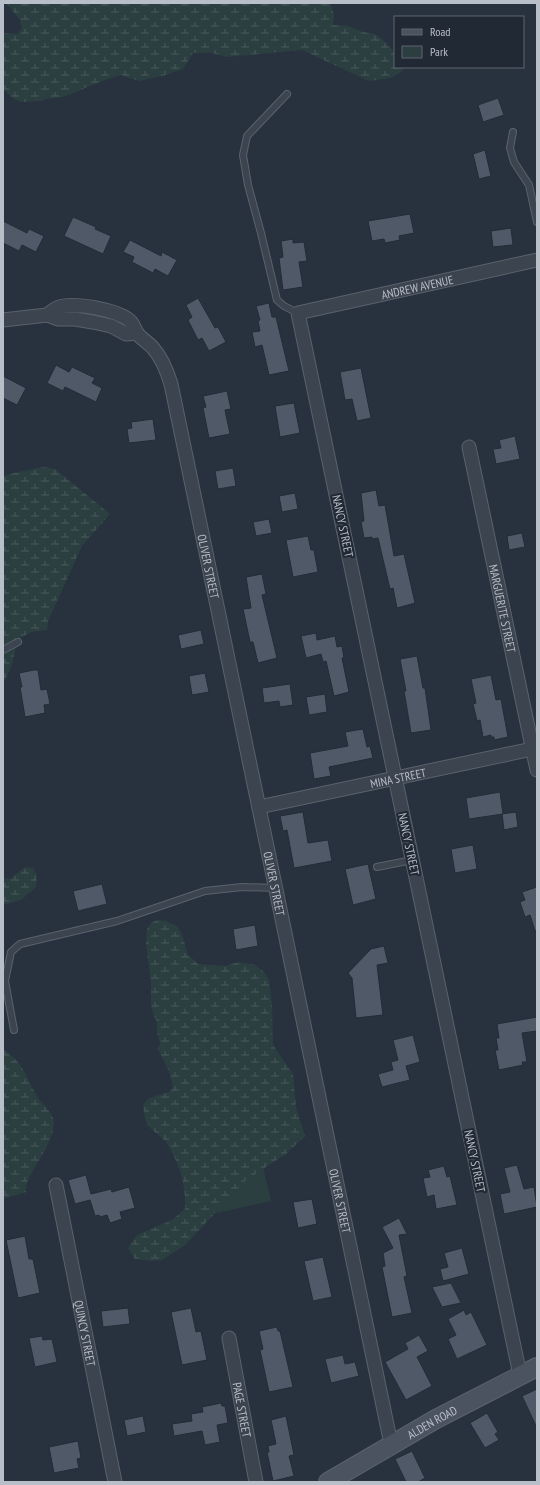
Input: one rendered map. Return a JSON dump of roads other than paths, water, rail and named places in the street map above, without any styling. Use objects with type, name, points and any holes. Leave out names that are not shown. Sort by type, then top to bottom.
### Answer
[{"type":"main road","name":"ALDEN ROAD","points":[[328,1482],[436,1419],[537,1366]]},
{"type":"street","name":"ANDREW AVENUE","points":[[298,312],[537,260]]},
{"type":"street","name":"OLIVER STREET","points":[[3,320],[47,315],[58,307],[77,306],[96,308],[115,313],[132,322],[137,333],[152,347],[166,369],[171,384],[391,1444]]},
{"type":"street","name":"NANCY STREET","points":[[298,312],[520,1375]]},
{"type":"street","name":"MARGUERITE STREET","points":[[469,447],[535,748],[537,770]]},
{"type":"street","name":"MINA STREET","points":[[259,807],[535,748]]},
{"type":"street","name":"QUINCY STREET","points":[[56,1185],[115,1482]]},
{"type":"street","name":"PAGE STREET","points":[[229,1338],[256,1482]]},
{"type":"lane","points":[[287,94],[247,136],[243,155],[248,185],[262,233],[277,300],[284,306],[298,312]]},
{"type":"lane","points":[[513,132],[510,148],[514,162],[529,185],[537,222]]},
{"type":"lane","points":[[3,650],[18,642]]},
{"type":"lane","points":[[377,867],[412,860]]},
{"type":"lane","points":[[14,1030],[8,1005],[5,981],[11,952],[20,944],[117,921],[205,891],[242,887],[276,888]]}]
